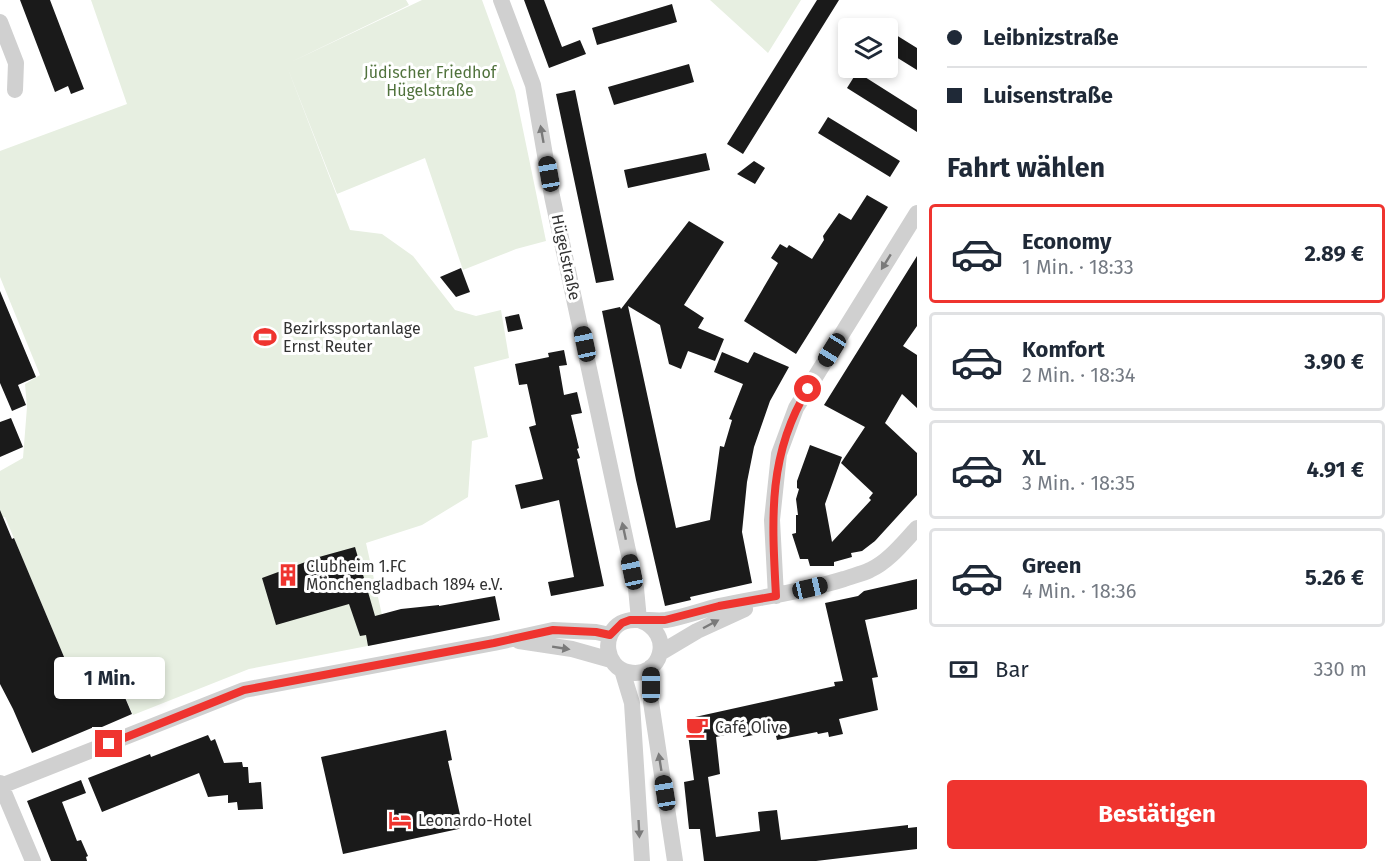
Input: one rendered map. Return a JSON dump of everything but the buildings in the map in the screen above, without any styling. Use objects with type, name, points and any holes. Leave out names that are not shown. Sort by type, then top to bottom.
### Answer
[{"type":"street","name":"Hügelstraße","points":[[501,0],[533,85],[552,196],[636,588],[639,620]]},
{"type":"street","points":[[0,22],[16,63],[15,90]]},
{"type":"street","points":[[776,596],[772,520],[779,454],[796,408],[917,213]]},
{"type":"street","points":[[642,861],[632,703],[617,665],[608,652],[610,635],[622,623],[639,620],[665,620],[719,606],[826,584],[870,570],[896,551],[917,528]]},
{"type":"street","points":[[510,639],[572,649],[637,673],[722,618],[776,596]]},
{"type":"street","points":[[639,620],[654,628],[661,645],[656,660],[651,702],[675,861]]},
{"type":"street","points":[[33,861],[1,784],[244,690],[553,630],[610,635]]},
{"type":"green space","name":"Bezirkssportanlage Ernst Reuter","points":[[91,0],[406,0],[409,5],[289,63],[422,0],[482,0],[515,91],[546,241],[516,249],[463,270],[425,158],[337,194],[286,64],[350,230],[382,234],[413,256],[455,310],[476,316],[501,310],[509,358],[474,367],[488,437],[472,441],[468,497],[422,525],[366,543],[388,642],[249,669],[133,715],[112,667],[75,683],[5,517],[0,518],[0,471],[23,458],[27,407],[25,384],[40,375],[0,277],[0,151],[127,104]]},
{"type":"green space","points":[[710,0],[801,0],[768,53]]},
{"type":"place","name":"Bezirkssportanlage Ernst Reuter","points":[[265,337]]},
{"type":"place","name":"Clubheim 1.FC Mönchengladbach 1894 e.V.","points":[[288,575]]},
{"type":"place","name":"Café Olive","points":[[697,727]]},
{"type":"place","name":"Leonardo-Hotel","points":[[400,820]]},
{"type":"route","points":[[109,744],[244,690],[553,630],[575,630],[610,635],[615,628],[630,620],[665,620],[719,606],[776,596],[772,520],[779,454],[796,408],[808,389]]},
{"type":"park label","name":"Jüdischer Friedhof Hügelstraße","points":[[430,81]]}]
